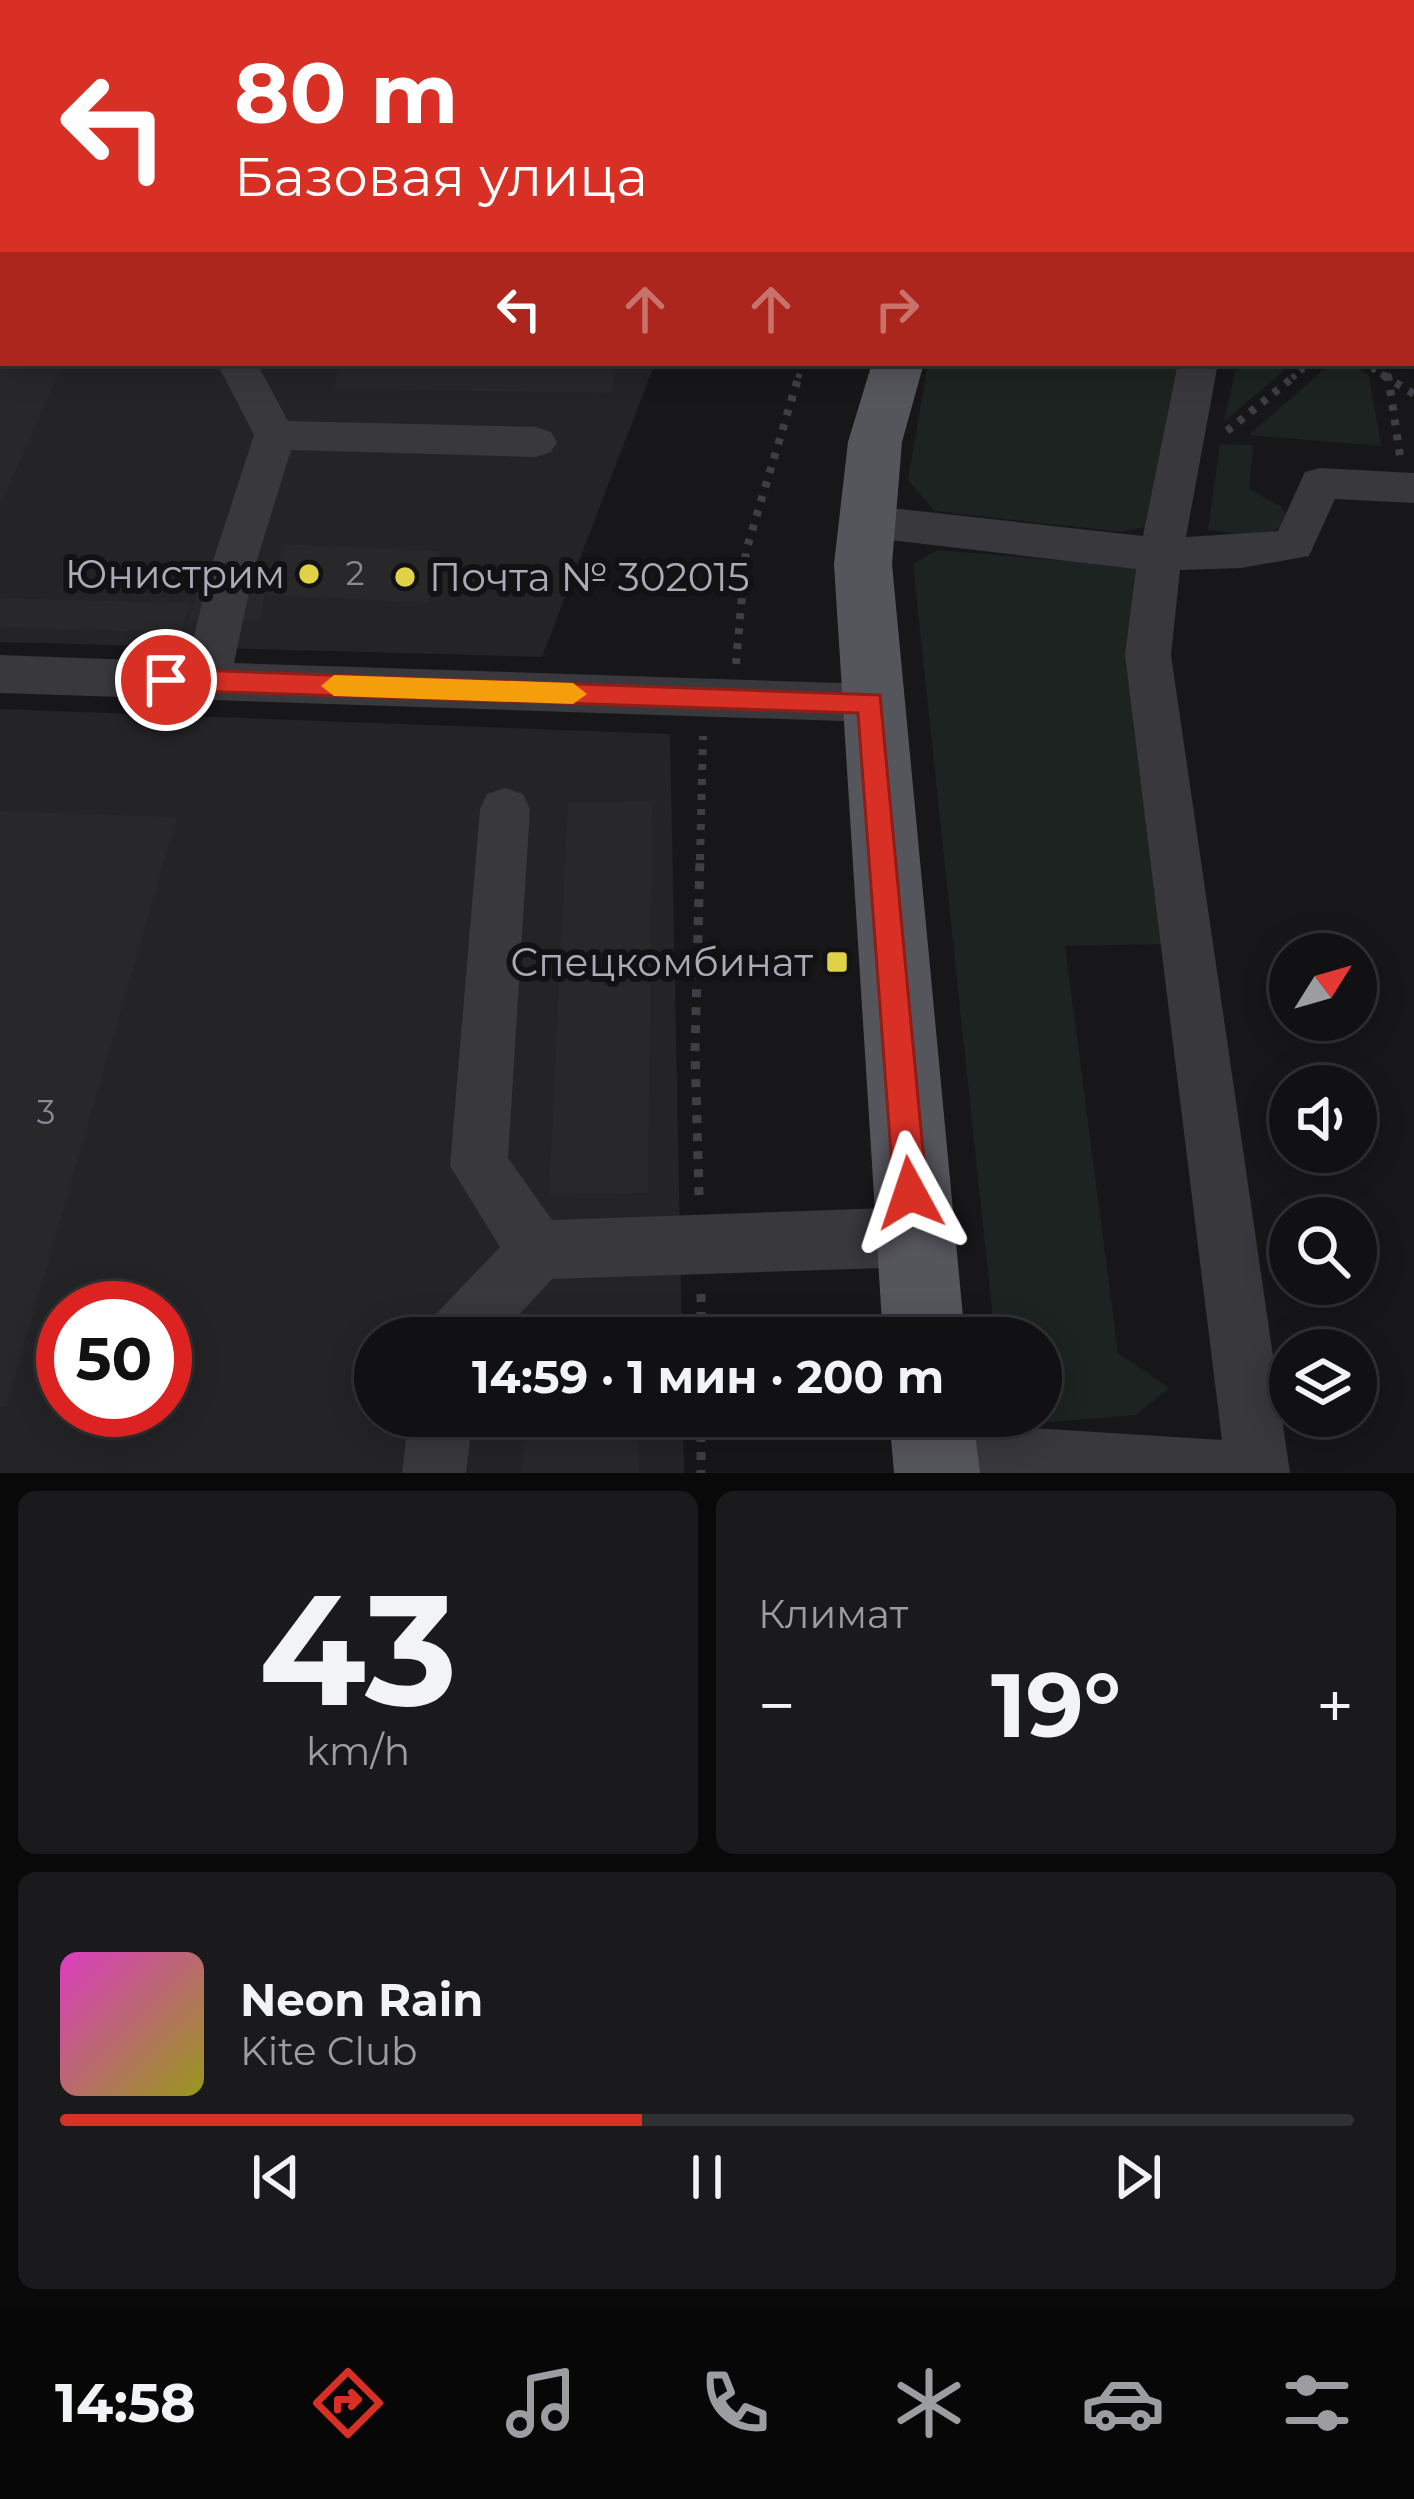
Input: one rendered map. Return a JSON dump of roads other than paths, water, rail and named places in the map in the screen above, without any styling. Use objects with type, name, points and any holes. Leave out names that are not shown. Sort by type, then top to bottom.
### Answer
[{"type":"main road","points":[[897,366],[875,442],[864,521],[871,703],[922,1317]]},
{"type":"street","points":[[207,681],[231,573],[274,434],[239,366]]},
{"type":"street","points":[[1197,366],[1150,611],[1148,655],[1258,1473]]},
{"type":"street","points":[[274,434],[536,442]]},
{"type":"street","points":[[864,521],[1162,555],[1228,556],[1294,545],[1320,483],[1410,487]]},
{"type":"street","points":[[0,674],[871,703]]},
{"type":"street","points":[[505,809],[479,1166],[538,1250]]},
{"type":"street","points":[[476,1317],[538,1250],[914,1237]]},
{"type":"street","points":[[434,1473],[438,1437]]},
{"type":"street","points":[[934,1448],[1232,1473]]},
{"type":"place","name":"Юнистрим","points":[[309,574]]},
{"type":"place","name":"Почта № 302015","points":[[405,577]]},
{"type":"place","name":"Спецкомбинат","points":[[837,962]]}]
